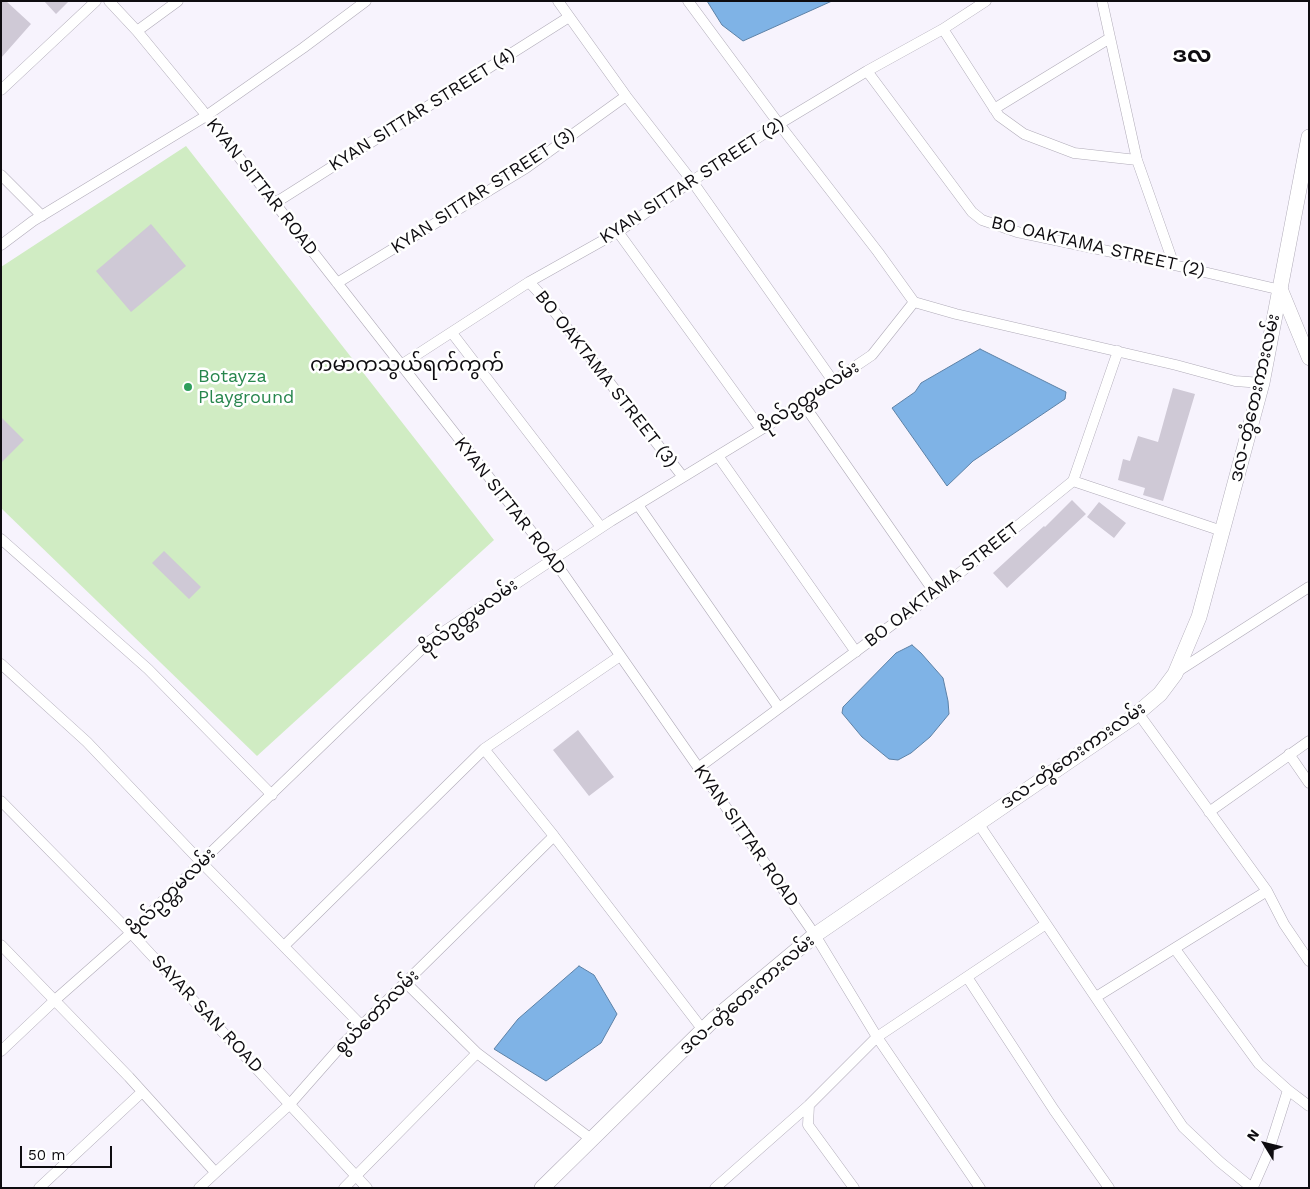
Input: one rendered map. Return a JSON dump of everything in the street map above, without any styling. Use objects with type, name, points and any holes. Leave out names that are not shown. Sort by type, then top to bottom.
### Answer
[{"type":"main road","name":"ဒလ-တွံတေးကားလမ်း","points":[[542,1188],[703,1030],[815,935],[1138,713],[1160,694],[1175,674],[1200,617],[1262,383],[1309,137]]},
{"type":"street","points":[[3,84],[96,1]]},
{"type":"street","name":"KYAN SITTAR ROAD","points":[[109,1],[137,31],[206,116],[553,559],[815,935],[877,1036],[980,1188]]},
{"type":"street","points":[[137,31],[178,1]]},
{"type":"street","points":[[1,245],[42,216],[206,116],[366,1]]},
{"type":"street","points":[[558,1],[626,96],[692,181],[833,381]]},
{"type":"street","points":[[688,1],[914,302],[956,314],[1118,351],[1235,381],[1262,383]]},
{"type":"street","name":"KYAN SITTAR STREET (2)","points":[[401,365],[529,282],[618,232],[779,124],[986,1]]},
{"type":"street","points":[[1102,1],[1137,160],[1174,265]]},
{"type":"street","name":"KYAN SITTAR STREET (4)","points":[[275,203],[570,17]]},
{"type":"street","points":[[943,28],[999,116],[1024,134],[1074,153],[1137,160]]},
{"type":"street","points":[[994,109],[1110,38]]},
{"type":"street","name":"BO OAKTAMA STREET (2)","points":[[867,71],[972,212],[982,220],[1017,232],[1281,290]]},
{"type":"street","name":"KYAN SITTAR STREET (3)","points":[[337,283],[526,168],[626,96]]},
{"type":"street","points":[[1,175],[42,216]]},
{"type":"street","points":[[618,232],[761,429]]},
{"type":"street","name":"BO OAKTAMA STREET (3)","points":[[529,282],[683,477]]},
{"type":"street","points":[[1281,290],[1309,358]]},
{"type":"street","name":"ဗိုလ်ဥတ္တမလမ်း","points":[[1,1051],[131,933],[201,862],[431,640],[601,527],[761,429],[872,355],[914,302]]},
{"type":"street","points":[[452,332],[601,527]]},
{"type":"street","points":[[1118,351],[1073,481],[1222,531]]},
{"type":"street","points":[[802,402],[935,593]]},
{"type":"street","points":[[718,456],[856,652]]},
{"type":"street","name":"BO OAKTAMA STREET","points":[[698,768],[935,593],[1073,481]]},
{"type":"street","points":[[638,505],[779,708]]},
{"type":"street","points":[[2,540],[148,669],[272,795]]},
{"type":"street","points":[[1175,674],[1309,587]]},
{"type":"street","points":[[284,946],[484,749],[620,656]]},
{"type":"street","points":[[1,664],[87,742],[201,862],[362,1026]]},
{"type":"street","points":[[1138,713],[1267,890],[1284,924],[1309,961]]},
{"type":"street","points":[[1209,812],[1309,741]]},
{"type":"street","points":[[484,749],[554,836],[703,1030]]},
{"type":"street","points":[[1289,754],[1309,783]]},
{"type":"street","name":"SAYAR SAN ROAD","points":[[1,801],[131,933],[367,1188]]},
{"type":"street","points":[[978,823],[1183,1127],[1220,1162],[1252,1187],[1268,1154],[1288,1090]]},
{"type":"street","name":"စွယ်တော်လမ်း","points":[[199,1188],[290,1104],[342,1045],[554,836]]},
{"type":"street","points":[[1096,998],[1267,890]]},
{"type":"street","points":[[715,1188],[809,1105],[877,1036],[1046,924]]},
{"type":"street","points":[[1,945],[142,1092],[215,1172]]},
{"type":"street","points":[[1175,949],[1260,1064],[1288,1090],[1309,1106]]},
{"type":"street","points":[[967,977],[1054,1110],[1109,1188]]},
{"type":"street","points":[[406,983],[477,1053],[591,1139]]},
{"type":"street","points":[[344,1188],[477,1053]]},
{"type":"street","points":[[39,1188],[142,1092]]},
{"type":"street","points":[[809,1105],[808,1125],[852,1187]]},
{"type":"green space","name":"Botayza Playground","points":[[186,146],[494,540],[257,756],[1,508],[1,267]]},
{"type":"water","points":[[707,1],[832,1],[743,41],[722,25]]},
{"type":"water","points":[[980,349],[1066,392],[1065,399],[973,461],[947,486],[892,408],[915,392],[921,383]]},
{"type":"water","points":[[912,645],[943,678],[949,714],[930,737],[911,753],[898,760],[889,759],[862,737],[842,713],[843,707],[896,653]]},
{"type":"water","points":[[579,966],[594,975],[617,1014],[601,1043],[546,1081],[494,1049],[518,1019]]},
{"type":"building","points":[[1,1],[6,1],[31,24],[1,58]]},
{"type":"building","points":[[44,1],[69,1],[56,14]]},
{"type":"building","points":[[151,224],[186,266],[131,312],[96,271]]},
{"type":"building","points":[[1173,388],[1195,394],[1163,501],[1143,495],[1145,488],[1118,480],[1123,459],[1130,461],[1138,436],[1158,442]]},
{"type":"building","points":[[1,417],[24,440],[1,463]]},
{"type":"building","points":[[1072,500],[1086,514],[1007,588],[993,573],[1045,527]]},
{"type":"building","points":[[1099,502],[1126,523],[1114,538],[1087,517]]},
{"type":"building","points":[[164,551],[201,587],[189,599],[152,563]]},
{"type":"building","points":[[578,730],[614,777],[589,796],[553,750]]},
{"type":"place","name":"Botayza Playground","points":[[188,387]]},
{"type":"district","name":"ဒလ","points":[[1192,56]]},
{"type":"district","name":"ကမာကသွယ်ရက်ကွက်","points":[[407,365]]}]
